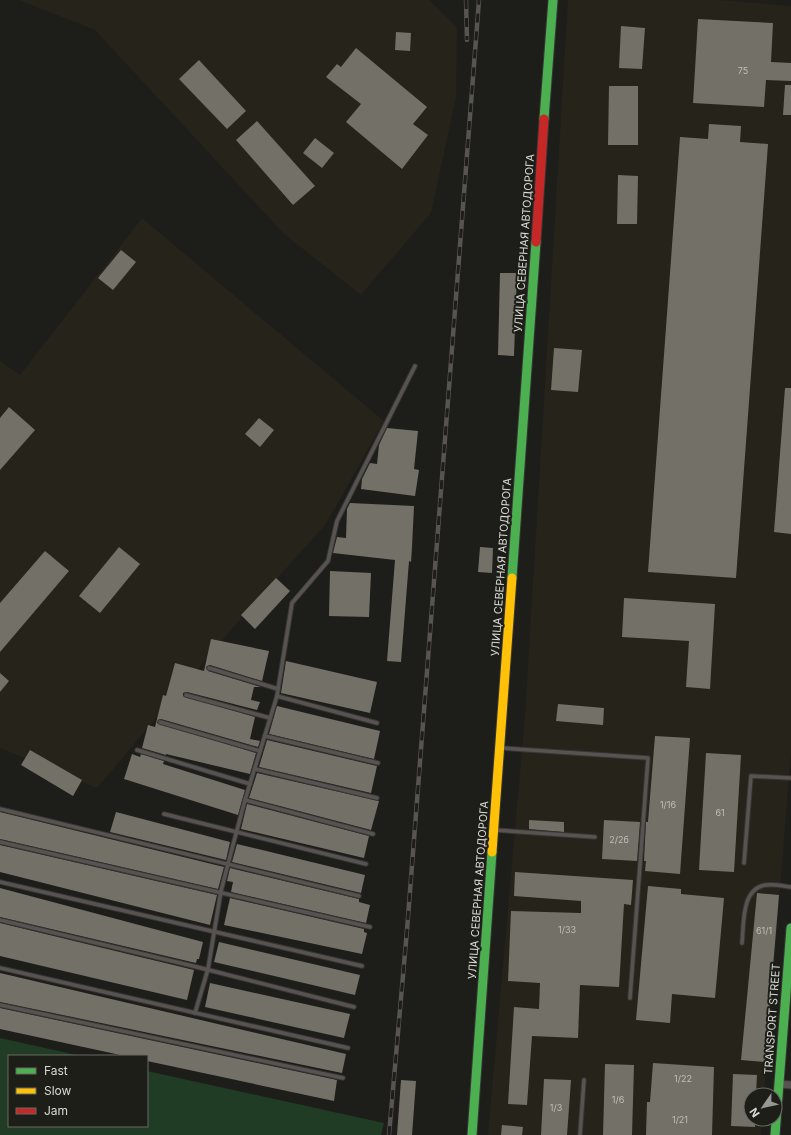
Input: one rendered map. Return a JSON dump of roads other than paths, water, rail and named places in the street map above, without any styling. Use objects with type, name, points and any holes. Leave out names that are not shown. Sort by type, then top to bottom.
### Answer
[{"type":"main road","name":"УЛИЦА СЕВЕРНАЯ АВТОДОРОГА","points":[[472,1135],[554,0]]},
{"type":"main road","name":"TRANSPORT STREET","points":[[775,1135],[791,928]]},
{"type":"street","points":[[779,1084],[791,1085]]},
{"type":"lane","points":[[195,1013],[208,970],[221,892],[244,800],[277,696],[292,603],[328,561],[337,521],[415,366]]},
{"type":"lane","points":[[209,668],[278,688]]},
{"type":"lane","points":[[186,695],[270,718]]},
{"type":"lane","points":[[277,696],[377,723]]},
{"type":"lane","points":[[160,722],[260,751]]},
{"type":"lane","points":[[265,736],[378,763]]},
{"type":"lane","points":[[500,748],[648,758],[630,998]]},
{"type":"lane","points":[[137,750],[250,784]]},
{"type":"lane","points":[[255,769],[377,798]]},
{"type":"lane","points":[[744,863],[751,776],[791,778]]},
{"type":"lane","points":[[244,800],[373,834]]},
{"type":"lane","points":[[0,809],[359,896]]},
{"type":"lane","points":[[164,814],[366,864]]},
{"type":"lane","points":[[494,830],[595,837]]},
{"type":"lane","points":[[0,842],[370,927]]},
{"type":"lane","points":[[0,882],[362,966]]},
{"type":"lane","points":[[742,943],[746,902],[752,892],[765,885],[791,887]]},
{"type":"lane","points":[[0,920],[354,1007]]},
{"type":"lane","points":[[0,968],[348,1048]]},
{"type":"lane","points":[[0,1005],[343,1078]]},
{"type":"lane","points":[[580,1135],[584,1080]]},
{"type":"railway","points":[[466,0],[467,40]]},
{"type":"railway","points":[[389,1135],[407,930],[479,0]]}]
